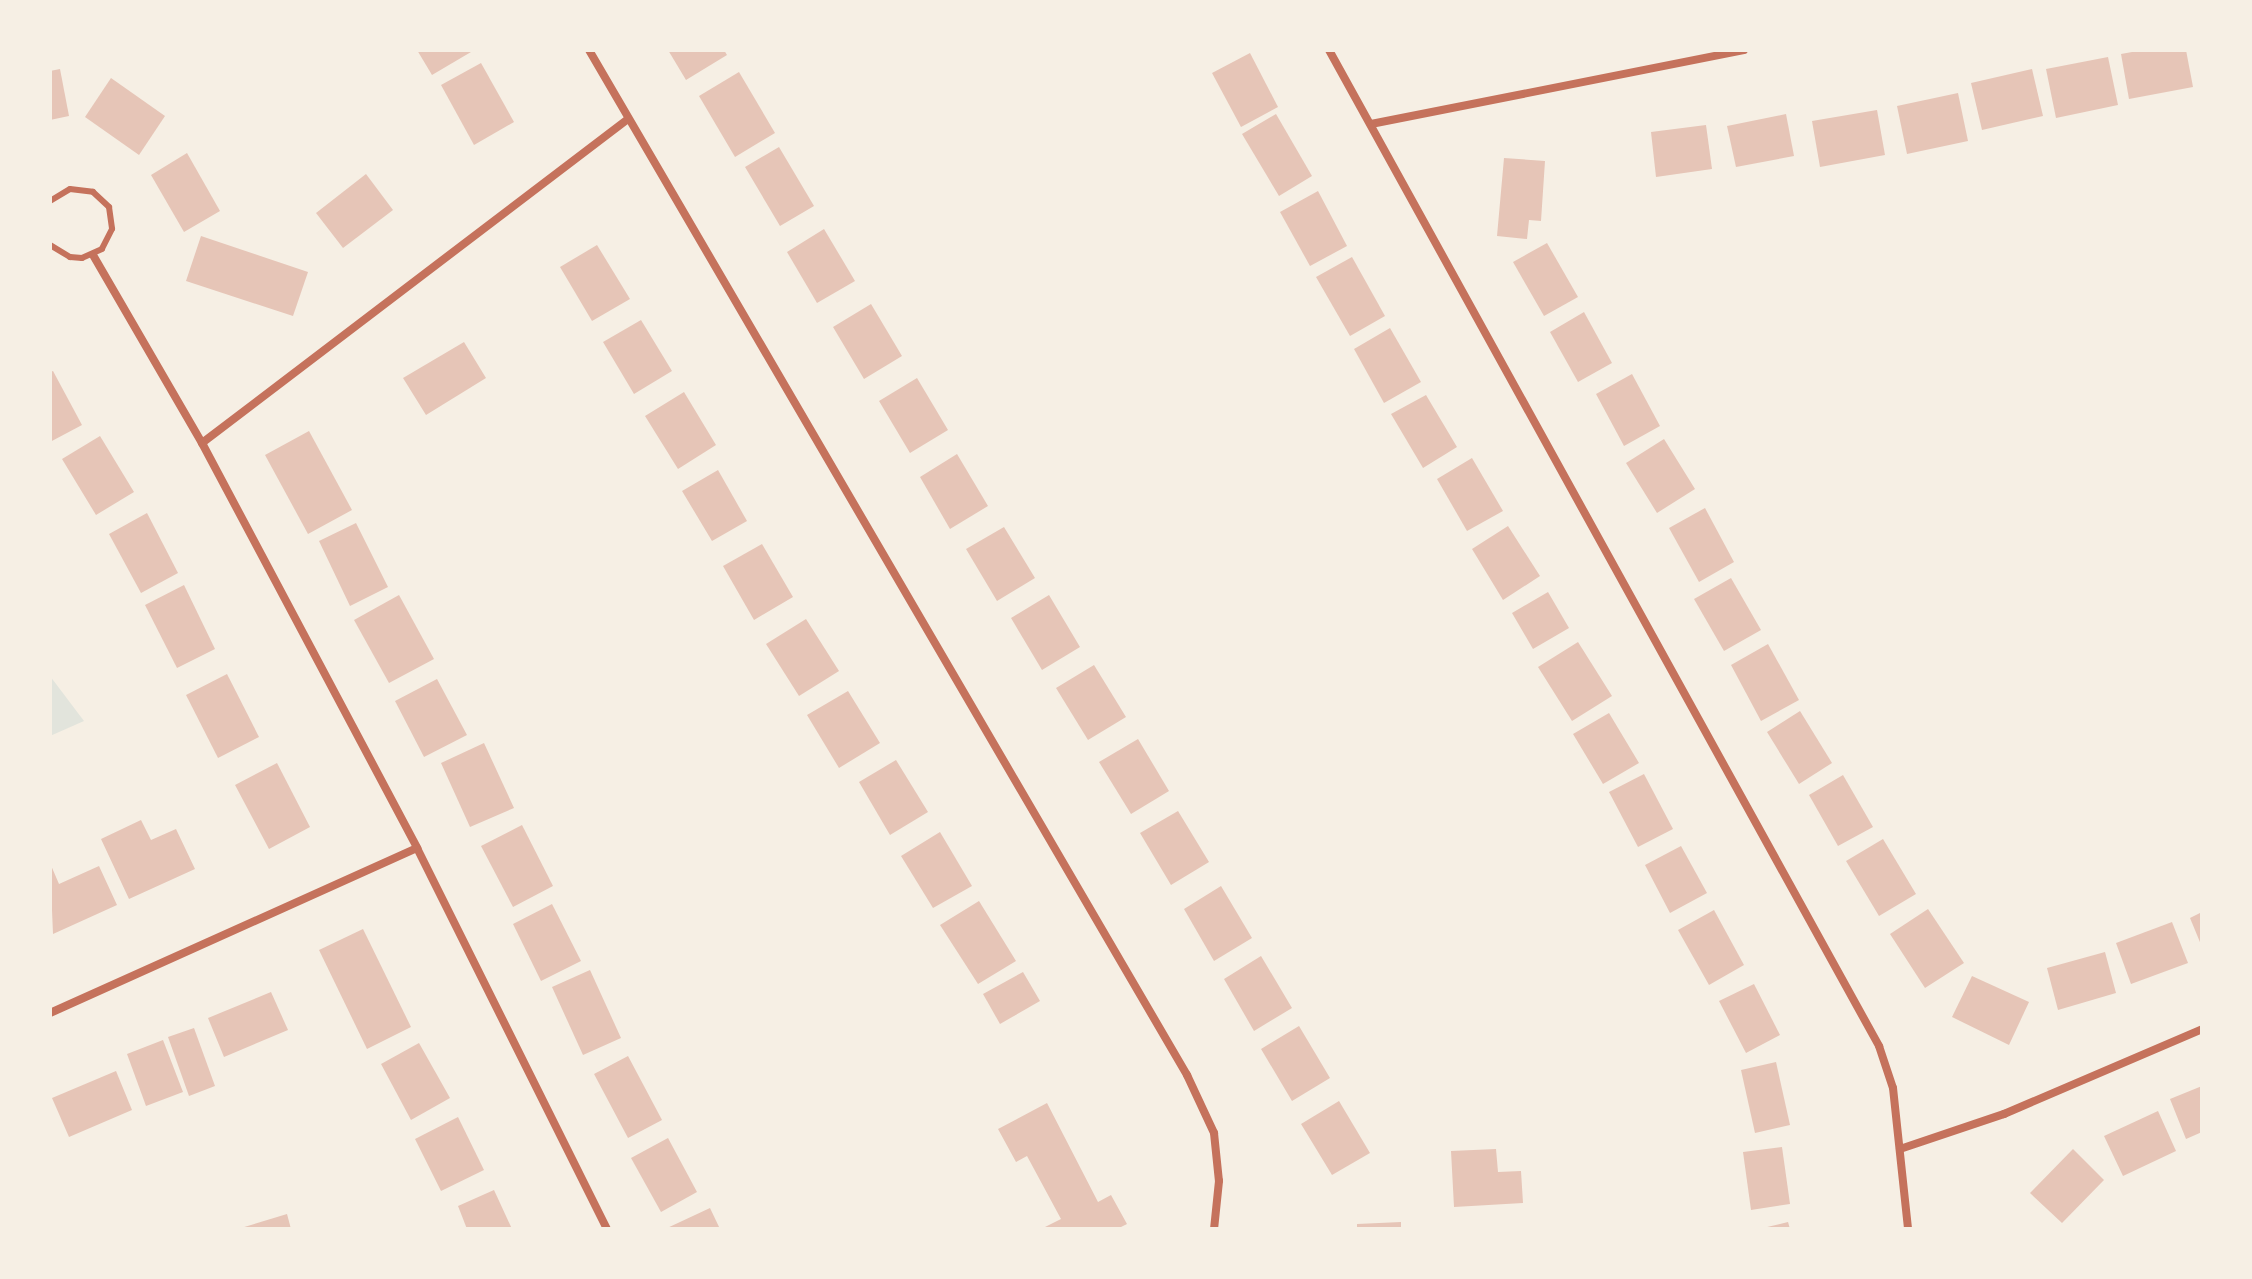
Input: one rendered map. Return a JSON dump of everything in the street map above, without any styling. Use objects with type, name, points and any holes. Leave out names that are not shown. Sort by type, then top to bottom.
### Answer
[{"type":"street","points":[[589,50],[1187,1075],[1214,1133],[1219,1181],[1214,1229]]},
{"type":"street","points":[[1329,50],[1860,1009],[1893,1088],[1908,1229]]},
{"type":"street","points":[[1371,124],[1744,50]]},
{"type":"street","points":[[202,443],[628,119]]},
{"type":"street","points":[[93,255],[202,443],[417,848],[607,1229]]},
{"type":"street","points":[[50,1013],[417,848]]},
{"type":"street","points":[[1900,1149],[2004,1114],[2202,1029]]},
{"type":"lane","points":[[50,201],[70,189],[102,198],[112,229],[93,255],[70,257],[50,245]]},
{"type":"shaded area","points":[[50,676],[84,721],[50,736]]},
{"type":"building","points":[[417,50],[470,50],[471,52],[432,75]]},
{"type":"building","points":[[668,50],[724,50],[727,55],[686,80]]},
{"type":"building","points":[[2143,50],[2186,50],[2193,87],[2129,99],[2121,54]]},
{"type":"building","points":[[1250,53],[1278,107],[1241,127],[1212,73]]},
{"type":"building","points":[[2108,57],[2118,105],[2056,118],[2046,69]]},
{"type":"building","points":[[481,63],[514,122],[474,145],[441,85]]},
{"type":"building","points":[[60,69],[69,116],[50,120],[50,71]]},
{"type":"building","points":[[2032,69],[2043,116],[1982,130],[1971,83]]},
{"type":"building","points":[[739,72],[775,133],[735,157],[699,96]]},
{"type":"building","points":[[111,78],[165,116],[139,155],[85,117]]},
{"type":"building","points":[[1958,93],[1968,141],[1907,154],[1897,106]]},
{"type":"building","points":[[1877,110],[1885,155],[1820,167],[1812,121]]},
{"type":"building","points":[[1276,114],[1312,176],[1279,196],[1242,134]]},
{"type":"building","points":[[1786,114],[1794,156],[1736,167],[1727,126]]},
{"type":"building","points":[[1706,125],[1712,169],[1656,177],[1651,132]]},
{"type":"building","points":[[779,147],[814,206],[780,226],[745,167]]},
{"type":"building","points":[[187,153],[220,211],[184,232],[151,175]]},
{"type":"building","points":[[1504,158],[1545,161],[1541,221],[1529,220],[1527,239],[1497,236]]},
{"type":"building","points":[[366,174],[393,210],[343,248],[316,213]]},
{"type":"building","points":[[1318,191],[1347,246],[1310,266],[1280,212]]},
{"type":"building","points":[[824,229],[855,281],[817,303],[787,252]]},
{"type":"building","points":[[201,236],[308,272],[293,316],[186,281]]},
{"type":"building","points":[[1547,243],[1578,297],[1544,316],[1513,262]]},
{"type":"building","points":[[597,245],[630,299],[592,321],[560,267]]},
{"type":"building","points":[[1352,257],[1385,316],[1350,336],[1316,277]]},
{"type":"building","points":[[871,304],[902,356],[864,379],[833,327]]},
{"type":"building","points":[[1584,312],[1612,363],[1578,382],[1550,332]]},
{"type":"building","points":[[641,320],[672,371],[634,394],[603,342]]},
{"type":"building","points":[[1390,328],[1421,382],[1384,403],[1354,349]]},
{"type":"building","points":[[464,342],[486,378],[426,415],[403,378]]},
{"type":"building","points":[[53,371],[82,425],[50,442],[50,372]]},
{"type":"building","points":[[1632,374],[1660,426],[1624,446],[1596,394]]},
{"type":"building","points":[[917,378],[948,430],[910,453],[879,401]]},
{"type":"building","points":[[684,392],[716,445],[678,469],[645,416]]},
{"type":"building","points":[[1426,395],[1457,447],[1423,468],[1391,414]]},
{"type":"building","points":[[309,431],[352,510],[308,534],[265,455]]},
{"type":"building","points":[[100,436],[134,492],[96,515],[62,459]]},
{"type":"building","points":[[1664,439],[1695,489],[1657,513],[1626,463]]},
{"type":"building","points":[[957,454],[988,506],[950,529],[920,477]]},
{"type":"building","points":[[1472,458],[1503,511],[1467,531],[1437,479]]},
{"type":"building","points":[[718,470],[747,521],[712,541],[682,491]]},
{"type":"building","points":[[1705,508],[1734,562],[1699,582],[1669,528]]},
{"type":"building","points":[[147,513],[178,573],[141,593],[109,534]]},
{"type":"building","points":[[356,523],[388,587],[350,606],[319,541]]},
{"type":"building","points":[[1508,526],[1540,576],[1503,600],[1472,549]]},
{"type":"building","points":[[1004,527],[1035,578],[997,601],[966,549]]},
{"type":"building","points":[[762,544],[793,597],[754,620],[723,566]]},
{"type":"building","points":[[1731,578],[1761,630],[1724,651],[1694,599]]},
{"type":"building","points":[[184,585],[215,649],[177,668],[145,605]]},
{"type":"building","points":[[1548,592],[1569,628],[1533,649],[1512,613]]},
{"type":"building","points":[[399,595],[434,659],[389,683],[354,620]]},
{"type":"building","points":[[1049,595],[1080,647],[1042,670],[1011,618]]},
{"type":"building","points":[[806,619],[839,671],[799,696],[766,644]]},
{"type":"building","points":[[1578,642],[1612,696],[1572,721],[1538,667]]},
{"type":"building","points":[[1768,644],[1799,700],[1761,721],[1731,665]]},
{"type":"building","points":[[1094,665],[1126,717],[1088,740],[1056,688]]},
{"type":"building","points":[[227,674],[259,737],[218,758],[186,695]]},
{"type":"building","points":[[437,679],[467,735],[424,757],[395,701]]},
{"type":"building","points":[[848,691],[880,743],[839,768],[807,715]]},
{"type":"building","points":[[1800,711],[1832,763],[1799,784],[1767,732]]},
{"type":"building","points":[[1609,713],[1639,763],[1603,784],[1573,734]]},
{"type":"building","points":[[1138,739],[1169,791],[1131,814],[1099,762]]},
{"type":"building","points":[[484,743],[514,808],[470,827],[441,763]]},
{"type":"building","points":[[896,760],[928,812],[890,835],[859,782]]},
{"type":"building","points":[[277,763],[310,827],[269,849],[235,785]]},
{"type":"building","points":[[1644,774],[1673,829],[1638,847],[1609,792]]},
{"type":"building","points":[[1843,775],[1873,827],[1838,846],[1809,795]]},
{"type":"building","points":[[1178,811],[1209,862],[1171,885],[1140,833]]},
{"type":"building","points":[[141,820],[151,840],[176,829],[195,869],[129,899],[101,839]]},
{"type":"building","points":[[522,825],[553,886],[513,907],[481,846]]},
{"type":"building","points":[[940,832],[972,886],[933,908],[901,856]]},
{"type":"building","points":[[1883,839],[1916,894],[1879,916],[1846,861]]},
{"type":"building","points":[[1681,846],[1707,893],[1670,913],[1645,865]]},
{"type":"building","points":[[50,863],[59,884],[99,866],[117,905],[53,934]]},
{"type":"building","points":[[1221,886],[1252,938],[1214,961],[1184,909]]},
{"type":"building","points":[[979,901],[1016,961],[978,984],[940,925]]},
{"type":"building","points":[[552,904],[581,961],[541,981],[513,924]]},
{"type":"building","points":[[1928,909],[1964,963],[1925,988],[1890,934]]},
{"type":"building","points":[[1714,910],[1744,965],[1709,985],[1678,930]]},
{"type":"building","points":[[2202,912],[2202,947],[2190,918]]},
{"type":"building","points":[[2172,922],[2188,963],[2131,984],[2116,943]]},
{"type":"building","points":[[363,929],[411,1027],[367,1049],[319,950]]},
{"type":"building","points":[[2105,952],[2116,993],[2058,1010],[2047,968]]},
{"type":"building","points":[[1261,956],[1292,1008],[1254,1031],[1224,979]]},
{"type":"building","points":[[590,970],[621,1038],[583,1055],[552,987]]},
{"type":"building","points":[[1023,972],[1040,1001],[1000,1024],[983,994]]},
{"type":"building","points":[[1972,976],[2029,1002],[2009,1045],[1952,1017]]},
{"type":"building","points":[[1754,984],[1780,1035],[1746,1053],[1719,1001]]},
{"type":"building","points":[[271,992],[288,1030],[224,1057],[208,1018]]},
{"type":"building","points":[[1299,1026],[1330,1078],[1292,1101],[1261,1049]]},
{"type":"building","points":[[194,1028],[215,1086],[189,1096],[168,1037]]},
{"type":"building","points":[[163,1040],[183,1092],[146,1106],[127,1054]]},
{"type":"building","points":[[419,1043],[450,1098],[411,1120],[381,1064]]},
{"type":"building","points":[[628,1056],[662,1120],[628,1138],[594,1074]]},
{"type":"building","points":[[1776,1062],[1790,1125],[1755,1133],[1741,1070]]},
{"type":"building","points":[[116,1071],[132,1110],[69,1137],[52,1098]]},
{"type":"building","points":[[2202,1086],[2202,1132],[2186,1139],[2170,1099]]},
{"type":"building","points":[[1339,1101],[1370,1153],[1332,1175],[1301,1124]]},
{"type":"building","points":[[1047,1103],[1098,1202],[1111,1195],[1127,1224],[1117,1229],[1041,1229],[1061,1219],[1027,1156],[1016,1162],[998,1129]]},
{"type":"building","points":[[2158,1111],[2176,1151],[2123,1176],[2104,1136]]},
{"type":"building","points":[[458,1117],[484,1170],[441,1191],[415,1139]]},
{"type":"building","points":[[668,1138],[697,1192],[661,1212],[631,1158]]},
{"type":"building","points":[[1782,1147],[1790,1204],[1751,1210],[1743,1152]]},
{"type":"building","points":[[1496,1149],[1498,1172],[1521,1171],[1523,1203],[1454,1207],[1451,1151]]},
{"type":"building","points":[[2073,1149],[2104,1180],[2062,1223],[2030,1193]]},
{"type":"building","points":[[494,1190],[512,1229],[467,1229],[458,1206]]},
{"type":"building","points":[[710,1208],[720,1229],[665,1229]]},
{"type":"building","points":[[287,1214],[291,1229],[241,1229],[241,1228]]},
{"type":"building","points":[[1401,1222],[1401,1229],[1357,1229],[1357,1224]]},
{"type":"building","points":[[1788,1222],[1790,1229],[1763,1229],[1763,1228]]}]
